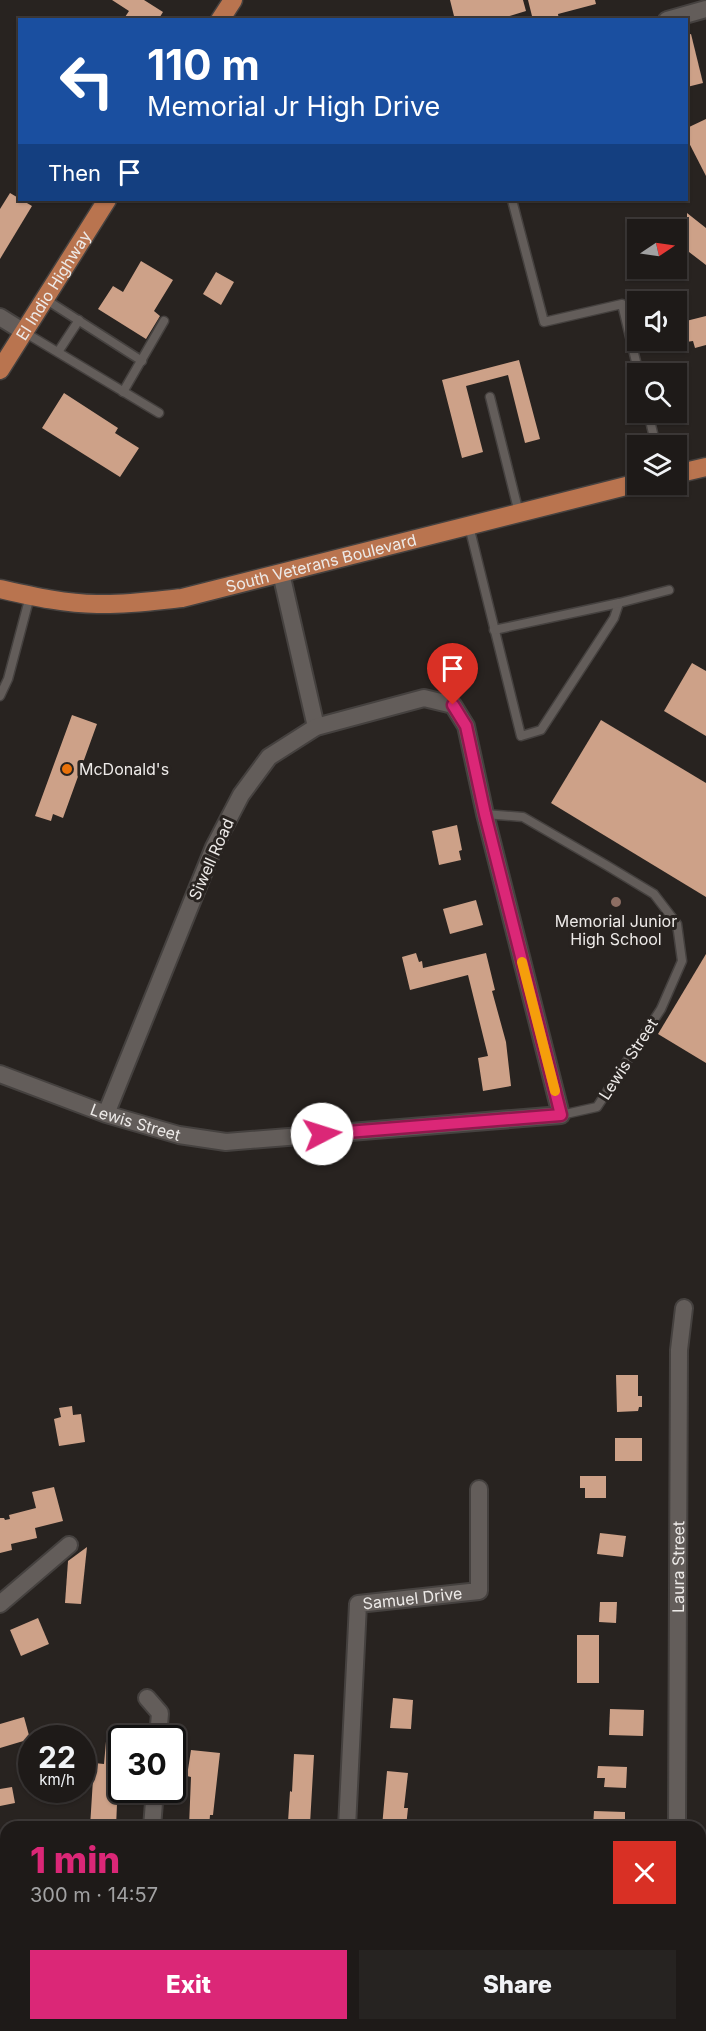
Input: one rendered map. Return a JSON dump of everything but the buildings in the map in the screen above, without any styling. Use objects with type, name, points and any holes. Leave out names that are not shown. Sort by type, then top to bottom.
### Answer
[{"type":"main road","points":[[221,18],[233,0]]},
{"type":"main road","name":"El Indio Highway","points":[[0,370],[106,201]]},
{"type":"main road","points":[[687,471],[706,467]]},
{"type":"main road","name":"South Veterans Boulevard","points":[[0,590],[94,604],[136,604],[182,598],[627,486]]},
{"type":"street","points":[[674,18],[706,9]]},
{"type":"street","points":[[0,317],[24,332]]},
{"type":"street","points":[[281,573],[316,727]]},
{"type":"street","name":"Siwell Road","points":[[106,1114],[214,847],[241,795],[269,758],[316,727],[424,698],[453,705],[466,726],[485,814]]},
{"type":"street","points":[[485,814],[561,1115]]},
{"type":"street","name":"Lewis Street","points":[[0,1074],[106,1114],[179,1136],[226,1142],[561,1115]]},
{"type":"street","name":"Laura Street","points":[[677,1821],[679,1350],[684,1308]]},
{"type":"street","name":"Samuel Drive","points":[[347,1821],[358,1604],[479,1591],[479,1489]]},
{"type":"street","points":[[0,1604],[69,1545]]},
{"type":"street","points":[[147,1698],[160,1713],[159,1725]]},
{"type":"street","points":[[153,1821],[154,1803]]},
{"type":"lane","points":[[512,201],[544,322],[622,303],[636,363]]},
{"type":"lane","points":[[45,299],[142,360]]},
{"type":"lane","points":[[58,352],[79,320]]},
{"type":"lane","points":[[123,392],[164,321]]},
{"type":"lane","points":[[24,332],[159,413]]},
{"type":"lane","points":[[490,397],[519,513]]},
{"type":"lane","points":[[469,526],[521,736],[541,730],[614,618],[619,603]]},
{"type":"lane","points":[[494,630],[669,590]]},
{"type":"lane","points":[[0,696],[8,679],[30,596]]},
{"type":"lane","name":"Lewis Street","points":[[485,814],[523,817],[531,821],[654,894],[678,924],[682,961],[661,1009],[597,1107],[561,1115]]},
{"type":"slow traffic","points":[[522,962],[555,1091]]},
{"type":"place","name":"McDonald's","points":[[67,769]]},
{"type":"place","name":"Memorial Junior High School","points":[[616,902]]},
{"type":"route","points":[[322,1134],[561,1115],[485,814],[466,726],[453,705]]}]
